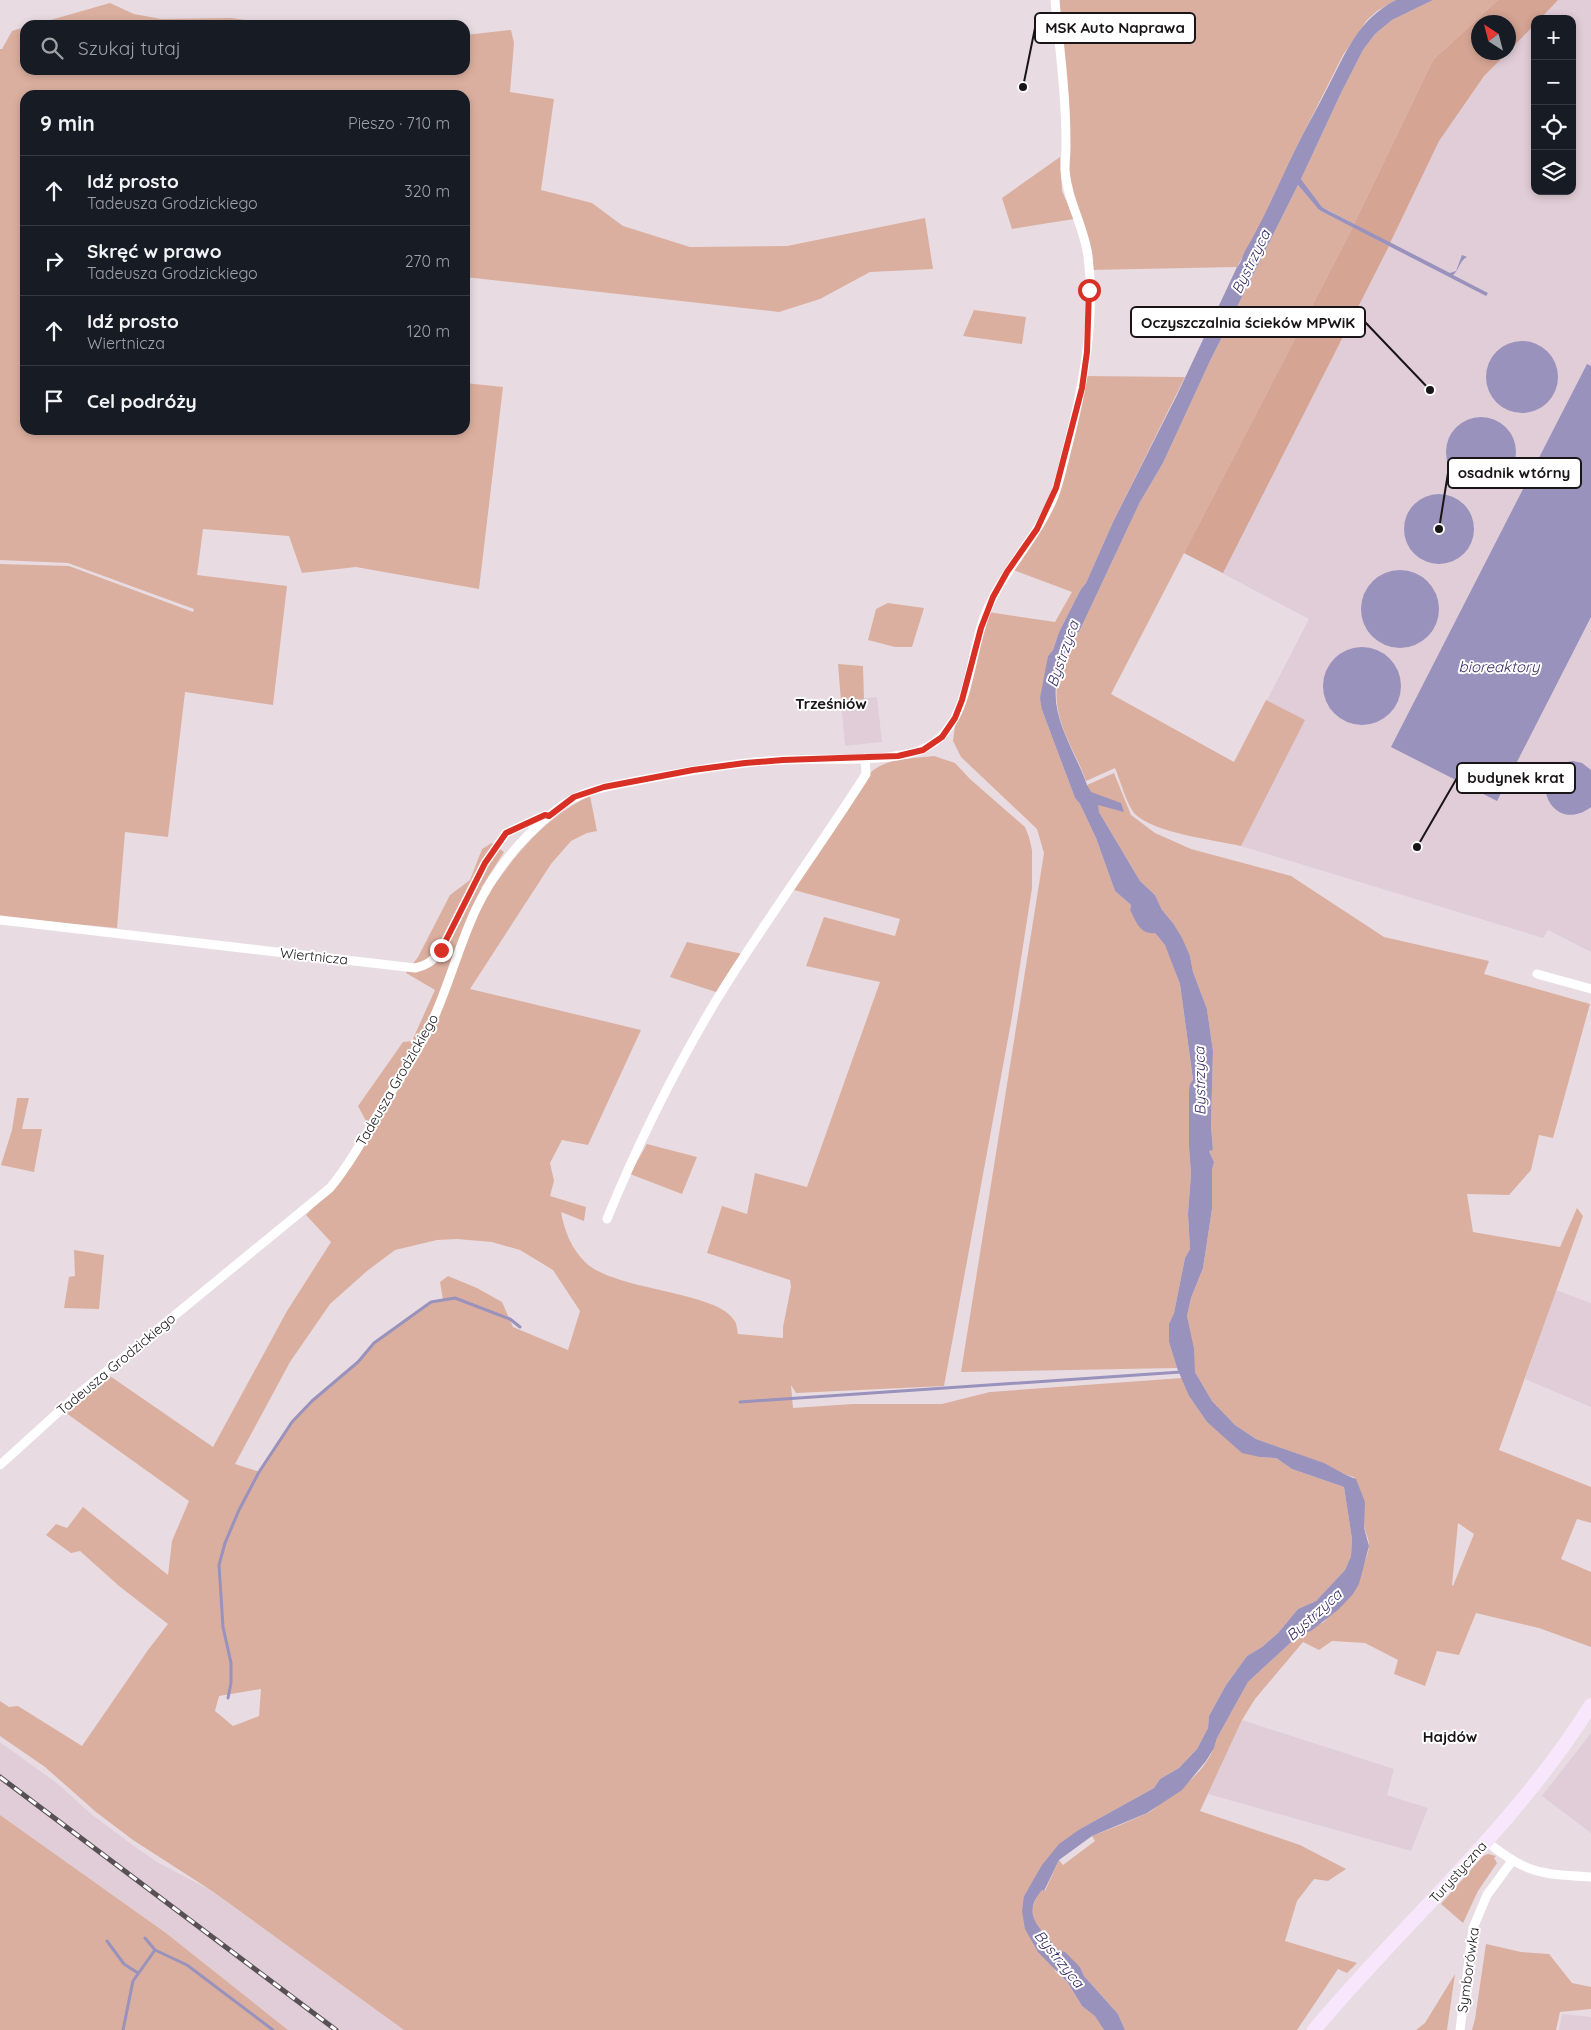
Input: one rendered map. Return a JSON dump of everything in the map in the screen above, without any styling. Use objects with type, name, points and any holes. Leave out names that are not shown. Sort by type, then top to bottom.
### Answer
[{"type":"main road","name":"Turystyczna","points":[[1314,2030],[1538,1781],[1591,1705]]},
{"type":"street","name":"Tadeusza Grodzickiego","points":[[0,1465],[75,1398],[234,1265],[312,1204],[334,1183],[349,1163],[424,1039],[450,979],[476,909],[492,878],[522,842],[549,816],[569,801],[588,791],[673,774],[773,761],[898,756],[923,750],[937,742],[950,727],[962,700],[981,628],[993,597],[1007,572],[1037,529],[1054,496],[1079,400],[1088,345],[1089,264],[1084,236],[1073,208],[1066,179],[1063,82],[1055,0]]},
{"type":"street","points":[[607,1219],[628,1167],[690,1046],[758,936],[866,774],[866,758]]},
{"type":"street","name":"Wiertnicza","points":[[0,920],[415,968],[425,965],[434,959],[441,950],[485,863],[506,833],[545,815],[549,816]]},
{"type":"street","points":[[1537,974],[1591,990]]},
{"type":"street","points":[[1486,1841],[1512,1861],[1527,1869],[1591,1877]]},
{"type":"street","name":"Symborówka","points":[[1460,2030],[1473,1928],[1487,1895],[1512,1861]]},
{"type":"shaded area","points":[[1059,0],[1396,0],[1377,11],[1367,20],[1343,55],[1261,223],[1237,267],[1089,270],[1066,179],[1070,132]]},
{"type":"shaded area","points":[[1433,0],[1498,0],[1482,15],[1471,15],[1471,25],[1433,60],[1354,224],[1322,207],[1301,179],[1363,50],[1375,34],[1392,20]]},
{"type":"shaded area","points":[[1498,0],[1591,0],[1591,952],[1548,930],[1543,938],[1241,846],[1164,829],[1235,762],[1309,619],[1184,553],[1354,224],[1433,60],[1471,25],[1471,60],[1516,60],[1516,15],[1482,15]]},
{"type":"shaded area","points":[[1498,0],[1558,0],[1544,15],[1531,15],[1531,28],[1516,44],[1516,15],[1482,15]]},
{"type":"shaded area","points":[[110,3],[134,14],[161,19],[231,18],[245,20],[50,20]]},
{"type":"shaded area","points":[[1471,25],[1471,60],[1500,60],[1484,76],[1439,141],[1390,243],[1354,224],[1433,60]]},
{"type":"shaded area","points":[[20,29],[20,75],[470,75],[470,34],[511,30],[514,43],[510,92],[554,99],[541,190],[592,203],[623,226],[690,247],[787,246],[925,218],[933,269],[870,272],[820,299],[779,312],[470,278],[470,90],[20,90],[20,435],[470,435],[470,384],[503,387],[479,589],[356,567],[302,573],[289,536],[203,529],[197,575],[287,586],[273,705],[185,692],[168,837],[125,832],[117,928],[0,917],[0,564],[69,566],[193,612],[194,609],[68,563],[0,560],[0,49],[2,49],[12,31]]},
{"type":"shaded area","points":[[1060,157],[1062,191],[1074,219],[1012,229],[1002,198]]},
{"type":"shaded area","points":[[1298,185],[1319,210],[1353,227],[1111,694],[1234,762],[1266,700],[1305,720],[1241,846],[1170,831],[1144,821],[1132,810],[1115,768],[1086,781],[1061,723],[1058,710],[1057,686],[1063,662],[1074,635],[1079,632],[1140,502],[1163,463],[1210,361]]},
{"type":"shaded area","points":[[1353,227],[1389,246],[1223,573],[1184,553]]},
{"type":"shaded area","points":[[974,310],[1026,317],[1022,344],[963,336]]},
{"type":"shaded area","points":[[1084,376],[1185,377],[1113,522],[1086,583],[1059,632],[1053,650],[1048,656],[1042,710],[1075,798],[1080,804],[1096,838],[1115,891],[1131,905],[1130,910],[1134,917],[1155,933],[1165,945],[1180,984],[1193,1081],[1189,1090],[1191,1174],[1188,1214],[1190,1249],[1185,1258],[1174,1313],[1169,1324],[1169,1342],[1177,1368],[961,1372],[1044,853],[1037,829],[961,757],[953,741],[955,726],[969,693],[988,612],[1055,622],[1072,592],[1013,570],[1053,491]]},
{"type":"shaded area","points":[[888,603],[924,608],[912,647],[895,647],[868,640],[876,609]]},
{"type":"shaded area","points":[[838,664],[863,666],[864,699],[841,701]]},
{"type":"shaded area","points":[[877,697],[882,742],[845,746],[841,701]]},
{"type":"shaded area","points":[[934,756],[955,763],[970,779],[1025,827],[1032,850],[1032,888],[1012,1017],[944,1386],[796,1393],[791,1385],[793,1408],[853,1404],[942,1404],[990,1392],[1182,1378],[1189,1396],[1207,1422],[1223,1435],[1260,1457],[1276,1458],[1292,1469],[1344,1487],[1352,1539],[1351,1556],[1345,1570],[1316,1601],[1298,1609],[1278,1633],[1262,1647],[1247,1656],[1226,1685],[1209,1716],[1208,1728],[1197,1749],[1179,1768],[1160,1779],[1154,1788],[1080,1829],[1033,1881],[1024,1896],[1055,1971],[1068,1983],[1082,2006],[1095,2015],[1104,2030],[404,2030],[212,1891],[133,1840],[96,1812],[45,1767],[0,1736],[0,1701],[9,1707],[18,1706],[82,1746],[168,1624],[119,1586],[80,1551],[71,1553],[46,1535],[56,1524],[67,1528],[83,1507],[168,1575],[172,1541],[189,1501],[66,1413],[110,1376],[213,1447],[287,1311],[331,1242],[306,1215],[341,1179],[369,1135],[366,1121],[358,1106],[403,1042],[412,1041],[435,990],[406,973],[418,957],[450,895],[470,880],[482,849],[492,843],[504,852],[481,888],[488,894],[509,865],[533,838],[559,814],[590,796],[597,831],[587,833],[571,841],[551,864],[470,989],[641,1030],[588,1145],[562,1140],[550,1163],[554,1181],[550,1196],[586,1207],[584,1221],[561,1212],[569,1239],[581,1258],[596,1270],[625,1281],[692,1298],[717,1307],[725,1311],[734,1320],[738,1334],[783,1338],[783,1327],[791,1287],[790,1280],[707,1253],[722,1206],[747,1214],[755,1173],[807,1187],[880,982],[806,966],[824,917],[895,936],[900,919],[794,890],[868,775],[875,769],[890,762]],"holes":[[[457,1239],[492,1242],[520,1250],[553,1270],[580,1311],[568,1350],[513,1327],[502,1302],[477,1288],[448,1276],[440,1282],[443,1300],[431,1302],[374,1343],[358,1362],[312,1401],[292,1422],[260,1472],[235,1464],[290,1362],[330,1304],[367,1271],[395,1250],[437,1240]],[[261,1689],[259,1716],[233,1726],[215,1711],[219,1696]]]},
{"type":"shaded area","points":[[1114,773],[1131,815],[1155,833],[1191,849],[1291,876],[1384,937],[1489,961],[1484,974],[1590,1004],[1553,1138],[1539,1135],[1531,1170],[1509,1195],[1467,1194],[1473,1232],[1560,1247],[1577,1208],[1583,1216],[1499,1450],[1591,1487],[1591,1523],[1577,1519],[1561,1559],[1591,1572],[1591,1647],[1539,1628],[1476,1613],[1459,1655],[1437,1651],[1425,1686],[1394,1674],[1398,1660],[1365,1643],[1332,1641],[1319,1650],[1303,1642],[1255,1699],[1242,1720],[1200,1811],[1300,1845],[1346,1869],[1328,1881],[1314,1879],[1297,1901],[1285,1941],[1357,1963],[1347,1973],[1338,1969],[1297,2030],[1125,2030],[1118,2014],[1084,1976],[1080,1967],[1058,1950],[1033,1918],[1032,1909],[1037,1896],[1042,1890],[1045,1891],[1059,1860],[1063,1865],[1095,1841],[1092,1836],[1149,1812],[1195,1776],[1209,1759],[1217,1738],[1248,1682],[1300,1634],[1324,1622],[1332,1613],[1339,1609],[1361,1570],[1369,1545],[1364,1526],[1361,1496],[1354,1477],[1317,1461],[1256,1439],[1235,1425],[1212,1401],[1195,1372],[1187,1316],[1191,1298],[1203,1268],[1212,1209],[1212,1170],[1214,1162],[1209,1151],[1213,1149],[1211,1126],[1213,1051],[1207,1009],[1193,972],[1190,956],[1173,923],[1162,910],[1155,895],[1140,881],[1099,812],[1087,785]],"holes":[[[1458,1523],[1474,1534],[1453,1586]]]},
{"type":"shaded area","points":[[687,942],[743,954],[719,993],[670,977]]},
{"type":"shaded area","points":[[17,1098],[29,1098],[22,1129],[42,1129],[34,1172],[1,1165],[12,1130]]},
{"type":"shaded area","points":[[647,1144],[697,1157],[682,1194],[630,1174]]},
{"type":"shaded area","points":[[74,1250],[104,1255],[99,1309],[64,1308],[69,1277],[75,1276]]},
{"type":"shaded area","points":[[1556,1290],[1591,1303],[1591,1407],[1525,1379]]},
{"type":"shaded area","points":[[1242,1720],[1394,1769],[1387,1795],[1428,1808],[1411,1851],[1208,1794]]},
{"type":"shaded area","points":[[1591,1733],[1591,1833],[1542,1796]]},
{"type":"shaded area","points":[[0,1742],[58,1784],[90,1813],[131,1844],[157,1862],[212,1891],[404,2030],[288,2030],[166,1933],[0,1815]]},
{"type":"shaded area","points":[[0,1815],[166,1933],[288,2030],[0,2030]]},
{"type":"shaded area","points":[[1488,1854],[1496,1856],[1494,1858],[1497,1863],[1478,1891],[1463,1923],[1441,1904],[1483,1856]]},
{"type":"shaded area","points":[[1486,1944],[1521,1952],[1549,1954],[1572,1983],[1591,1987],[1591,2009],[1560,2012],[1556,2030],[1472,2030]]},
{"type":"shaded area","points":[[1455,1974],[1447,2030],[1416,2030],[1425,2023]]},
{"type":"shaded area","points":[[1562,2014],[1591,2017],[1591,2030],[1559,2030]]},
{"type":"water","name":"Bystrzyca","points":[[1396,0],[1433,0],[1392,20],[1375,34],[1363,50],[1301,179],[1322,207],[1450,273],[1456,271],[1462,255],[1467,257],[1453,275],[1488,293],[1486,296],[1319,210],[1298,185],[1210,361],[1163,463],[1140,502],[1079,632],[1073,635],[1060,666],[1057,679],[1056,699],[1061,724],[1087,785],[1091,792],[1121,803],[1124,812],[1098,805],[1099,812],[1140,881],[1155,895],[1162,910],[1182,938],[1190,956],[1193,972],[1207,1009],[1213,1051],[1211,1126],[1213,1150],[1209,1151],[1214,1162],[1212,1170],[1212,1209],[1203,1268],[1191,1298],[1187,1316],[1194,1349],[1195,1372],[1212,1401],[1235,1425],[1256,1439],[1324,1463],[1356,1479],[1365,1502],[1364,1528],[1369,1546],[1359,1584],[1353,1594],[1339,1609],[1311,1631],[1300,1634],[1248,1682],[1217,1738],[1214,1748],[1206,1761],[1182,1790],[1147,1813],[1092,1836],[1059,1860],[1044,1891],[1042,1890],[1035,1899],[1033,1915],[1040,1929],[1058,1950],[1065,1952],[1080,1967],[1084,1976],[1118,2014],[1125,2030],[1104,2030],[1095,2016],[1082,2006],[1068,1983],[1038,1952],[1025,1929],[1022,1911],[1024,1896],[1042,1865],[1059,1844],[1080,1829],[1154,1788],[1160,1779],[1179,1768],[1197,1749],[1208,1728],[1209,1716],[1226,1685],[1247,1656],[1262,1647],[1278,1633],[1298,1609],[1316,1601],[1345,1570],[1351,1556],[1352,1539],[1344,1487],[1292,1469],[1276,1458],[1242,1453],[1207,1422],[1189,1396],[1177,1368],[1169,1342],[1169,1324],[1174,1313],[1185,1258],[1190,1249],[1188,1214],[1191,1174],[1189,1090],[1193,1080],[1180,984],[1165,945],[1155,933],[1142,930],[1130,910],[1131,905],[1115,891],[1096,838],[1080,804],[1075,798],[1042,710],[1040,698],[1048,656],[1053,650],[1059,632],[1086,583],[1113,522],[1177,395],[1298,143],[1355,36],[1372,17]]},
{"type":"water","points":[[1529,341],[1548,351],[1556,363],[1558,377],[1556,391],[1548,403],[1536,411],[1515,413],[1496,403],[1488,391],[1486,370],[1496,351],[1508,343]]},
{"type":"water","name":"bioreaktory","points":[[1587,364],[1591,366],[1591,617],[1497,801],[1391,747]]},
{"type":"water","points":[[1488,417],[1501,423],[1510,432],[1514,438],[1516,452],[1514,466],[1506,477],[1495,485],[1474,487],[1467,485],[1456,477],[1448,466],[1446,445],[1448,438],[1456,427],[1467,419]]},
{"type":"water","points":[[1446,494],[1459,500],[1468,509],[1472,515],[1474,529],[1472,543],[1464,554],[1453,562],[1432,564],[1425,562],[1414,554],[1406,543],[1404,522],[1406,515],[1414,504],[1425,496]]},
{"type":"water","points":[[1392,570],[1408,570],[1422,576],[1433,587],[1439,601],[1439,617],[1433,631],[1422,642],[1408,648],[1392,648],[1378,642],[1367,631],[1361,617],[1361,601],[1367,587],[1378,576]]},
{"type":"water","points":[[1354,647],[1370,647],[1384,653],[1395,664],[1401,678],[1401,694],[1395,708],[1384,719],[1370,725],[1354,725],[1340,719],[1329,708],[1323,694],[1323,678],[1329,664],[1340,653]]},
{"type":"water","points":[[1573,761],[1582,763],[1591,770],[1591,807],[1576,814],[1564,814],[1554,808],[1548,798],[1545,786],[1549,775],[1557,766]]},
{"type":"waterway","points":[[228,1698],[231,1683],[231,1663],[223,1627],[219,1565],[225,1543],[239,1510],[259,1472],[292,1422],[312,1401],[358,1362],[374,1343],[431,1302],[455,1298],[510,1319],[520,1327]]},
{"type":"waterway","points":[[740,1402],[1181,1372]]},
{"type":"waterway","points":[[145,1938],[155,1950]]},
{"type":"waterway","points":[[107,1941],[124,1964],[138,1973]]},
{"type":"waterway","points":[[123,2030],[133,1981],[155,1950],[187,1965],[273,2030]]},
{"type":"railway","points":[[0,1777],[336,2030]]},
{"type":"place","name":"MSK Auto Naprawa","points":[[1023,87]]},
{"type":"place","name":"Oczyszczalnia ścieków MPWiK","points":[[1430,390]]},
{"type":"place","name":"osadnik wtórny","points":[[1439,529]]},
{"type":"place","name":"budynek krat","points":[[1417,847]]},
{"type":"district","name":"Trześniów","points":[[831,704]]},
{"type":"district","name":"Hajdów","points":[[1450,1737]]},
{"type":"route","points":[[441,950],[485,863],[506,833],[545,815],[549,816],[574,797],[588,791],[693,770],[745,763],[898,756],[923,750],[932,746],[942,737],[955,718],[962,700],[984,617],[997,588],[1037,529],[1054,496],[1082,388],[1087,352],[1089,290]]}]
